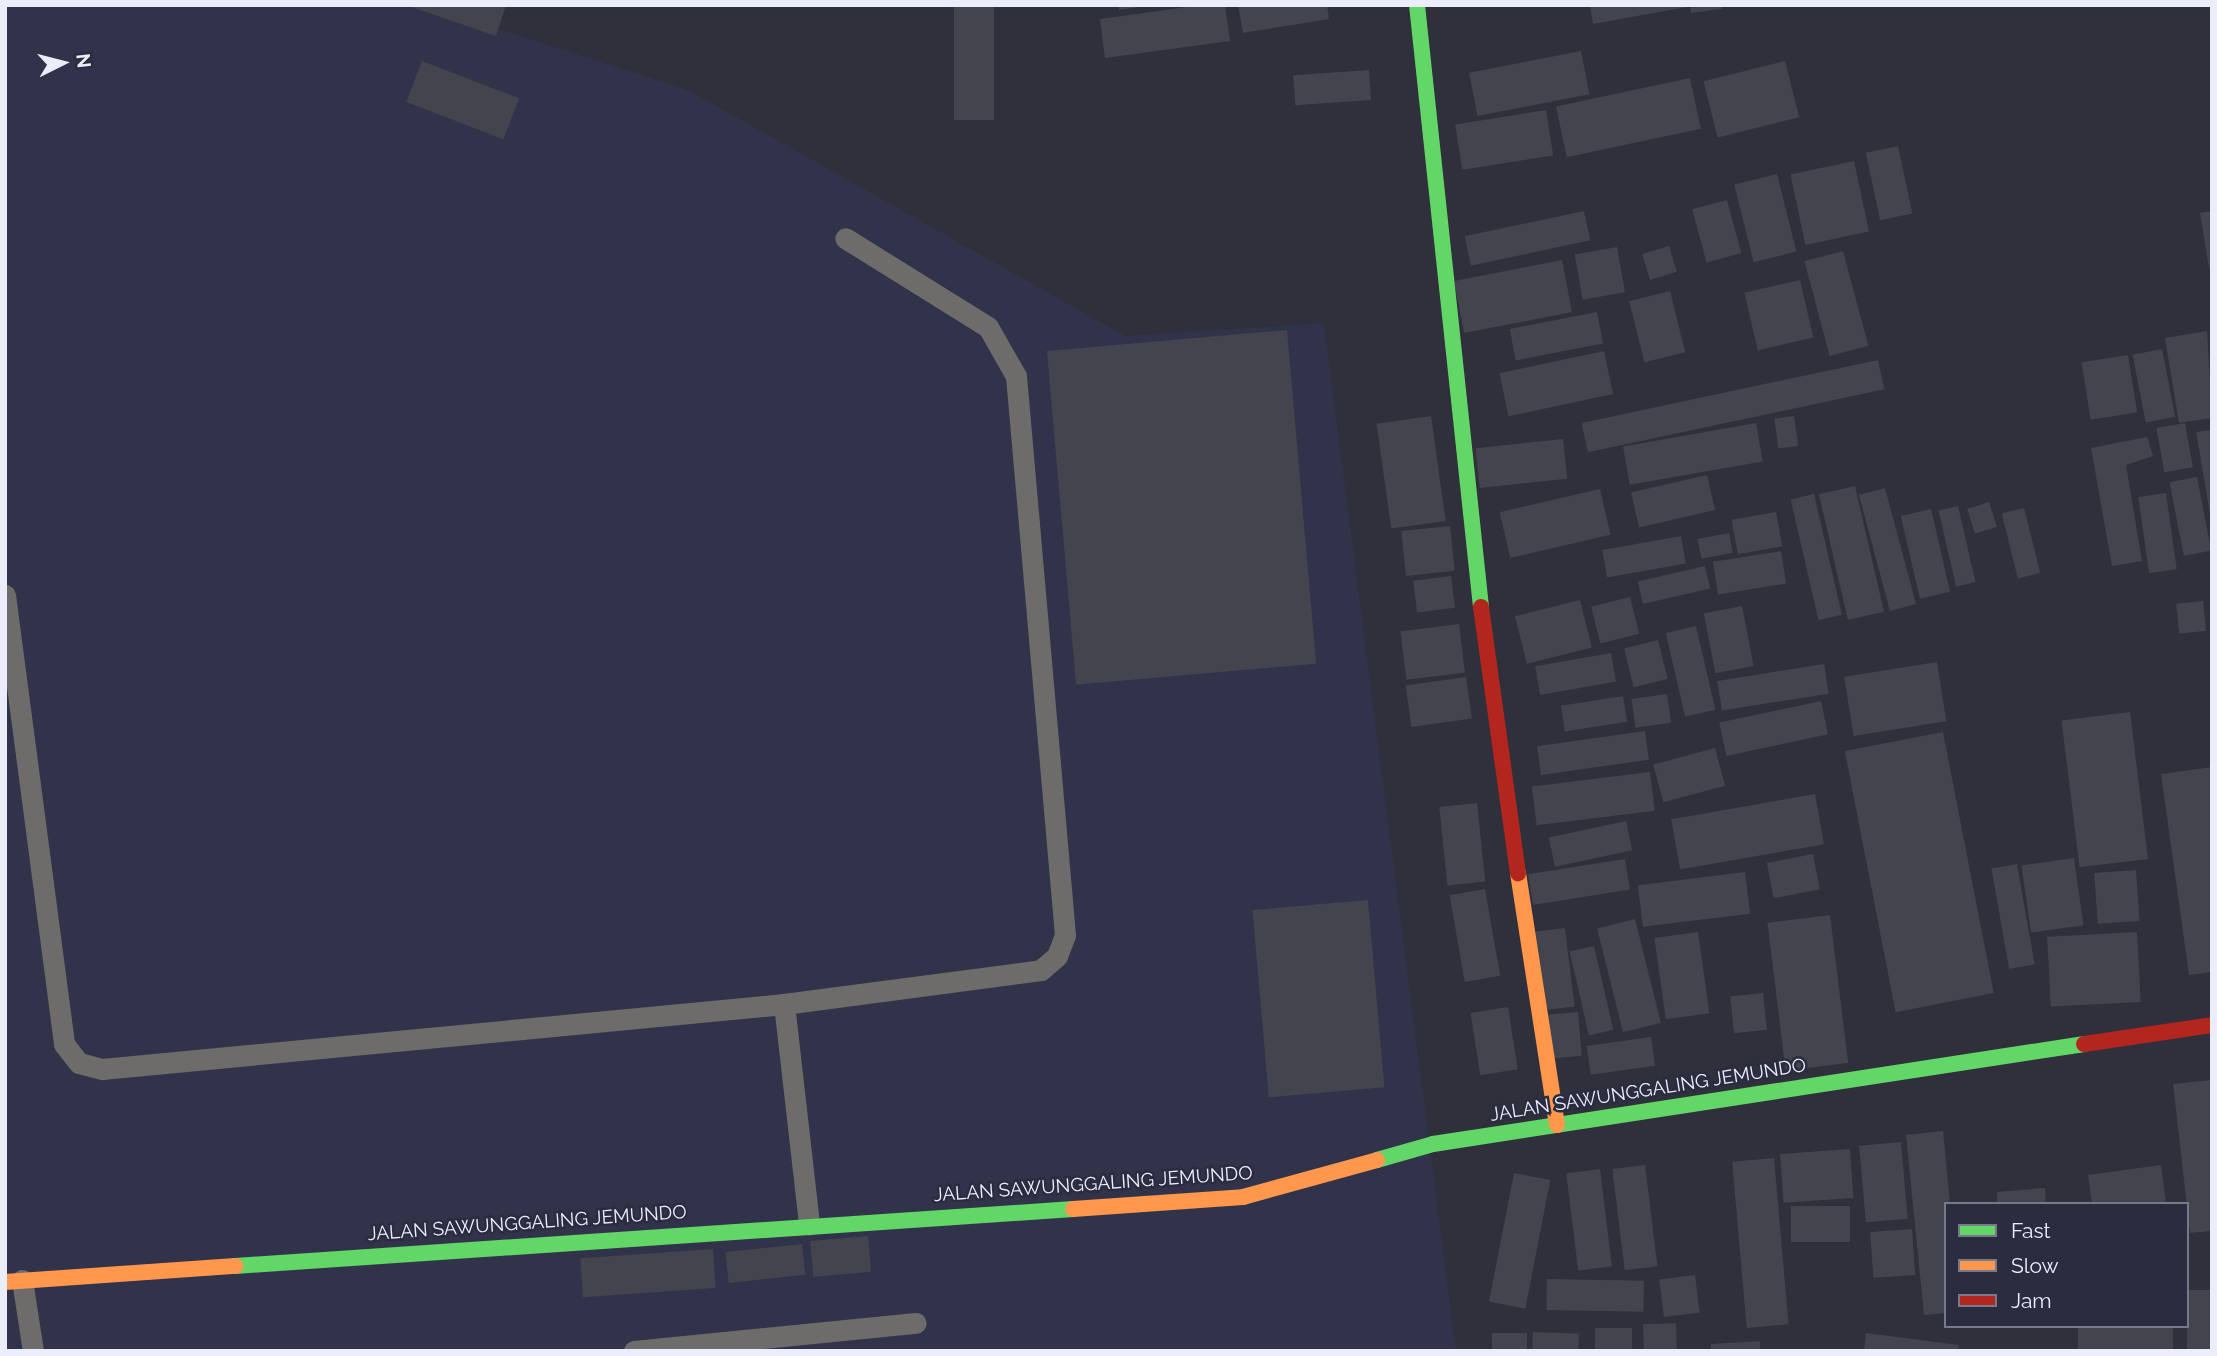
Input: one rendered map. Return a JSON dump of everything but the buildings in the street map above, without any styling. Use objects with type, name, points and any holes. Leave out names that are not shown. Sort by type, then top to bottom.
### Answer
[{"type":"main road","points":[[1417,5],[1489,685],[1557,1125]]},
{"type":"main road","name":"JALAN SAWUNGGALING JEMUNDO","points":[[14,1281],[1243,1197],[1433,1144],[2212,1025]]},
{"type":"lane","points":[[5,595],[64,1044],[79,1063],[102,1069],[784,1003],[1041,970],[1057,956],[1065,935],[1016,376],[988,327],[845,238]]},
{"type":"lane","points":[[784,1003],[809,1225]]},
{"type":"lane","points":[[14,1281],[33,1351]]},
{"type":"lane","points":[[634,1351],[916,1323]]},
{"type":"shaded area","points":[[5,5],[426,5],[690,91],[1125,336],[1324,323],[1456,1351],[5,1351]]},
{"type":"traffic: fast","points":[[1417,5],[1481,607]]},
{"type":"traffic: fast","points":[[1377,1160],[1433,1144],[2084,1044]]},
{"type":"traffic: fast","points":[[235,1266],[1073,1209]]},
{"type":"traffic: slow","points":[[1518,873],[1557,1125]]},
{"type":"traffic: slow","points":[[1073,1209],[1243,1197],[1377,1160]]},
{"type":"traffic: slow","points":[[5,1282],[235,1266]]},
{"type":"traffic: jam","points":[[1481,607],[1518,873]]},
{"type":"traffic: jam","points":[[2084,1044],[2212,1025]]}]
